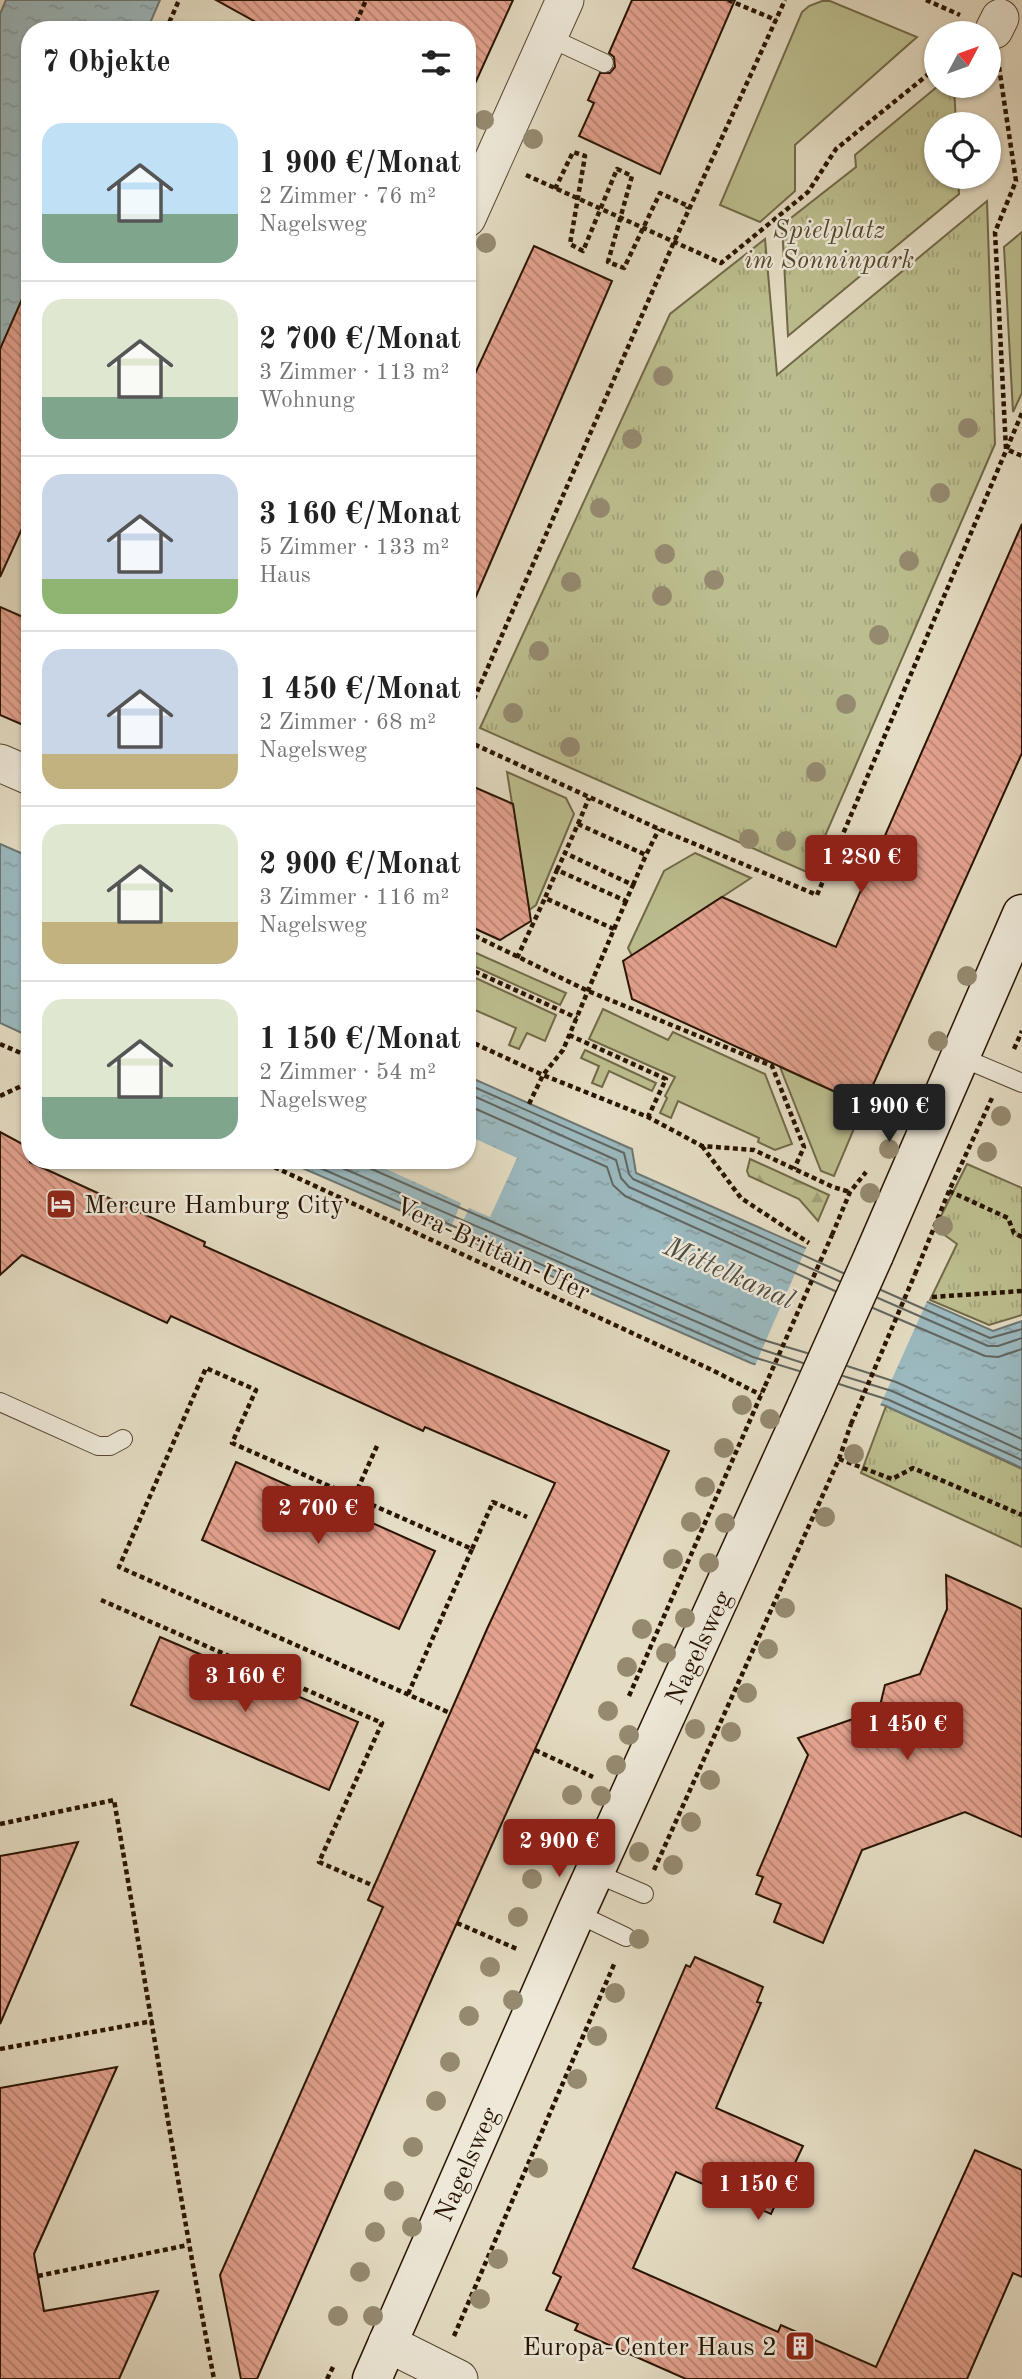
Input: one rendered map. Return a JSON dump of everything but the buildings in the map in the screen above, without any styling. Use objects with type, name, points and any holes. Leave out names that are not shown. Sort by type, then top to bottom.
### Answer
[{"type":"street","points":[[476,198],[565,0]]},
{"type":"street","points":[[0,763],[21,772]]},
{"type":"street","name":"Nagelsweg","points":[[372,2379],[576,1913],[874,1255],[958,1056],[1022,914]]},
{"type":"street","points":[[387,2343],[459,2379]]},
{"type":"lane","points":[[548,37],[604,63]]},
{"type":"lane","points":[[958,1056],[1022,1083]]},
{"type":"lane","points":[[0,1402],[98,1446],[110,1446],[123,1439]]},
{"type":"lane","points":[[595,1873],[644,1894]]},
{"type":"lane","points":[[576,1913],[626,1937]]},
{"type":"path","points":[[170,21],[179,0]]},
{"type":"path","points":[[357,21],[366,0]]},
{"type":"path","points":[[728,0],[776,20]]},
{"type":"path","points":[[476,694],[674,242],[785,0]]},
{"type":"path","points":[[1001,57],[1016,181],[995,232],[1006,449]]},
{"type":"path","points":[[674,242],[688,206],[660,193],[642,228],[624,268],[608,262],[619,217],[632,176],[617,169],[599,209],[583,251],[570,244],[578,198],[585,156],[573,152],[555,189],[578,198],[599,209],[619,217],[642,228],[721,263],[808,192],[836,149],[924,78]]},
{"type":"path","points":[[476,745],[659,829],[817,895],[1022,413]]},
{"type":"path","points":[[1006,449],[1022,456]]},
{"type":"path","points":[[517,958],[589,798]]},
{"type":"path","points":[[578,824],[646,855]]},
{"type":"path","points":[[529,1104],[543,1074],[557,1059],[569,1035],[591,979],[659,829]]},
{"type":"path","points":[[565,853],[633,885]]},
{"type":"path","points":[[557,870],[626,901]]},
{"type":"path","points":[[545,898],[614,929]]},
{"type":"path","points":[[476,937],[588,992],[772,1066],[804,1147],[794,1169]]},
{"type":"path","points":[[476,972],[577,1018]]},
{"type":"path","points":[[851,1424],[949,1191],[1022,1031]]},
{"type":"path","points":[[569,1035],[666,1079],[648,1117]]},
{"type":"path","points":[[0,1044],[21,1053]]},
{"type":"path","points":[[476,1044],[648,1117],[702,1146],[754,1150],[833,1187],[850,1192]]},
{"type":"path","points":[[0,1096],[21,1086]]},
{"type":"path","points":[[702,1146],[741,1198],[809,1243]]},
{"type":"path","name":"Vera-Brittain-Ufer","points":[[278,1169],[761,1395]]},
{"type":"path","points":[[949,1191],[1008,1218],[1014,1233],[1022,1237]]},
{"type":"path","points":[[765,1386],[832,1236]]},
{"type":"path","points":[[932,1297],[1022,1291]]},
{"type":"path","points":[[450,1713],[119,1567],[206,1368],[256,1390],[232,1443],[472,1549]]},
{"type":"path","points":[[354,1497],[377,1446]]},
{"type":"path","points":[[839,1459],[892,1479],[913,1468],[1022,1515]]},
{"type":"path","points":[[408,1694],[493,1502],[527,1517]]},
{"type":"path","points":[[101,1600],[382,1723],[320,1862],[374,1886]]},
{"type":"path","points":[[535,1750],[593,1777]]},
{"type":"path","points":[[0,1824],[114,1800],[153,2021],[188,2245],[214,2379]]},
{"type":"path","points":[[457,1923],[517,1949]]},
{"type":"path","points":[[0,2049],[153,2021]]},
{"type":"path","points":[[38,2276],[188,2245]]},
{"type":"green space","points":[[822,1],[830,1],[917,37],[795,145],[795,191],[760,222],[720,205],[802,12]]},
{"type":"green space","name":"Spielplatz im Sonninpark","points":[[924,98],[955,98],[955,112],[924,112],[924,189],[959,189],[959,194],[788,336],[782,225],[856,167],[855,155]]},
{"type":"green space","points":[[987,201],[995,444],[809,873],[480,728],[670,314],[765,239],[777,375]]},
{"type":"green space","points":[[1022,232],[1022,393],[1013,412],[1004,247]]},
{"type":"green space","points":[[507,772],[566,798],[574,814],[536,905],[529,910]]},
{"type":"green space","points":[[695,853],[751,878],[632,956],[628,948],[664,871]]},
{"type":"green space","points":[[476,953],[566,993],[560,1005],[476,967]]},
{"type":"green space","points":[[476,978],[556,1015],[545,1041],[527,1033],[519,1049],[509,1045],[516,1028],[476,1010]]},
{"type":"green space","points":[[603,1009],[668,1040],[673,1032],[765,1074],[792,1144],[775,1150],[758,1142],[759,1138],[678,1101],[671,1118],[660,1113],[675,1077],[589,1039]]},
{"type":"green space","points":[[585,1050],[656,1083],[652,1091],[609,1071],[602,1087],[592,1083],[599,1066],[581,1058]]},
{"type":"green space","points":[[780,1067],[864,1105],[834,1176],[821,1171]]},
{"type":"green space","points":[[750,1159],[829,1195],[818,1221],[799,1199],[749,1176],[747,1171]]},
{"type":"green space","points":[[967,1164],[1022,1188],[1022,1315],[989,1325],[930,1300],[957,1244],[935,1228]]},
{"type":"green space","points":[[886,1406],[1022,1469],[1022,1547],[861,1473]]},
{"type":"water","points":[[6,0],[160,0],[151,21],[21,21],[21,316],[0,362],[0,14]]},
{"type":"water","points":[[0,844],[21,853],[21,1033],[0,1023]]},
{"type":"water","name":"Mittelkanal","points":[[476,1080],[632,1149],[636,1173],[993,1331],[1022,1321],[1022,1468],[886,1406],[751,1363],[305,1169],[476,1169]]},
{"type":"pier","points":[[476,1139],[517,1158],[490,1217],[469,1208],[457,1235],[449,1232],[461,1203],[386,1169],[476,1169]]},
{"type":"pier","points":[[807,1246],[928,1299],[879,1408],[754,1368]]},
{"type":"place","name":"Mercure Hamburg City","points":[[61,1204]]},
{"type":"place","name":"Europa-Center Haus 2","points":[[800,2346]]}]
